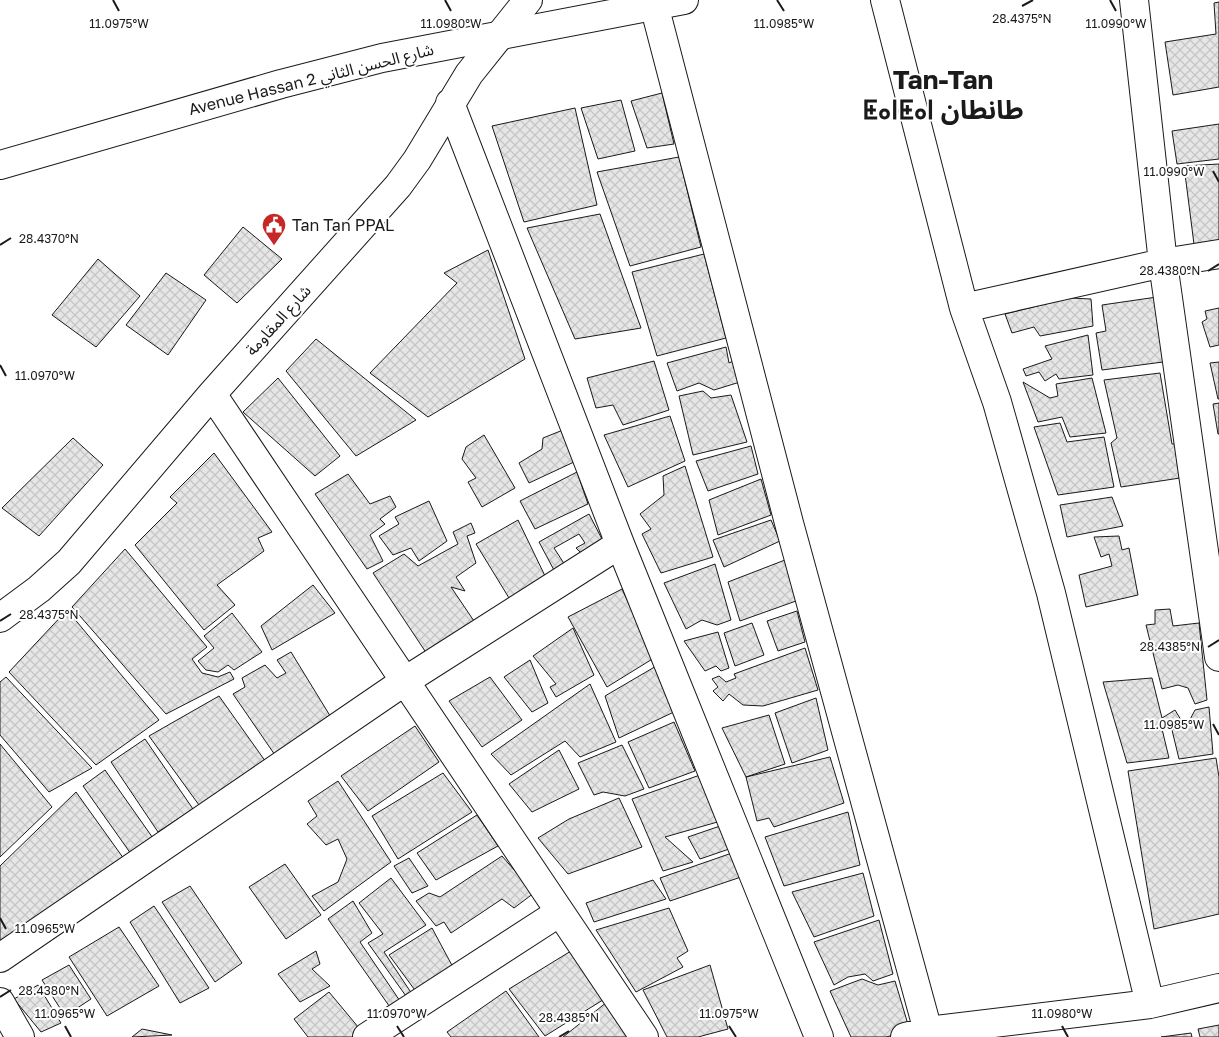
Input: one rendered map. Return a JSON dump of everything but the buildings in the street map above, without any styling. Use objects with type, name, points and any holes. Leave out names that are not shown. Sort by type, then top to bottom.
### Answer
[{"type":"street","name":"شارع المقاومة","points":[[0,618],[39,589],[70,562],[212,394],[398,186],[422,153],[450,103],[469,74],[528,0]]},
{"type":"street","name":"Avenue Hassan 2 شارع الحسن الثاني","points":[[0,165],[281,84],[382,58],[501,33],[684,0]]},
{"type":"street","points":[[885,0],[964,308],[996,402],[1051,593],[1150,1004]]},
{"type":"street","points":[[1134,0],[1163,263],[1219,657]]},
{"type":"street","points":[[654,5],[788,523],[916,1034],[1150,1004],[1219,988]]},
{"type":"street","points":[[450,103],[620,544],[819,1037]]},
{"type":"street","points":[[964,308],[1163,263],[1219,254]]},
{"type":"street","points":[[212,394],[644,1037]]},
{"type":"street","points":[[0,958],[405,681],[620,544]]},
{"type":"street","points":[[367,1037],[560,912]]},
{"type":"street","points":[[0,1002],[20,1037]]},
{"type":"place","name":"Tan Tan PPAL","points":[[274,246]]},
{"type":"district","name":"Tan-Tan ⵟⴰⵏⵟⴰⵏ طانطان","points":[[943,94]]}]
